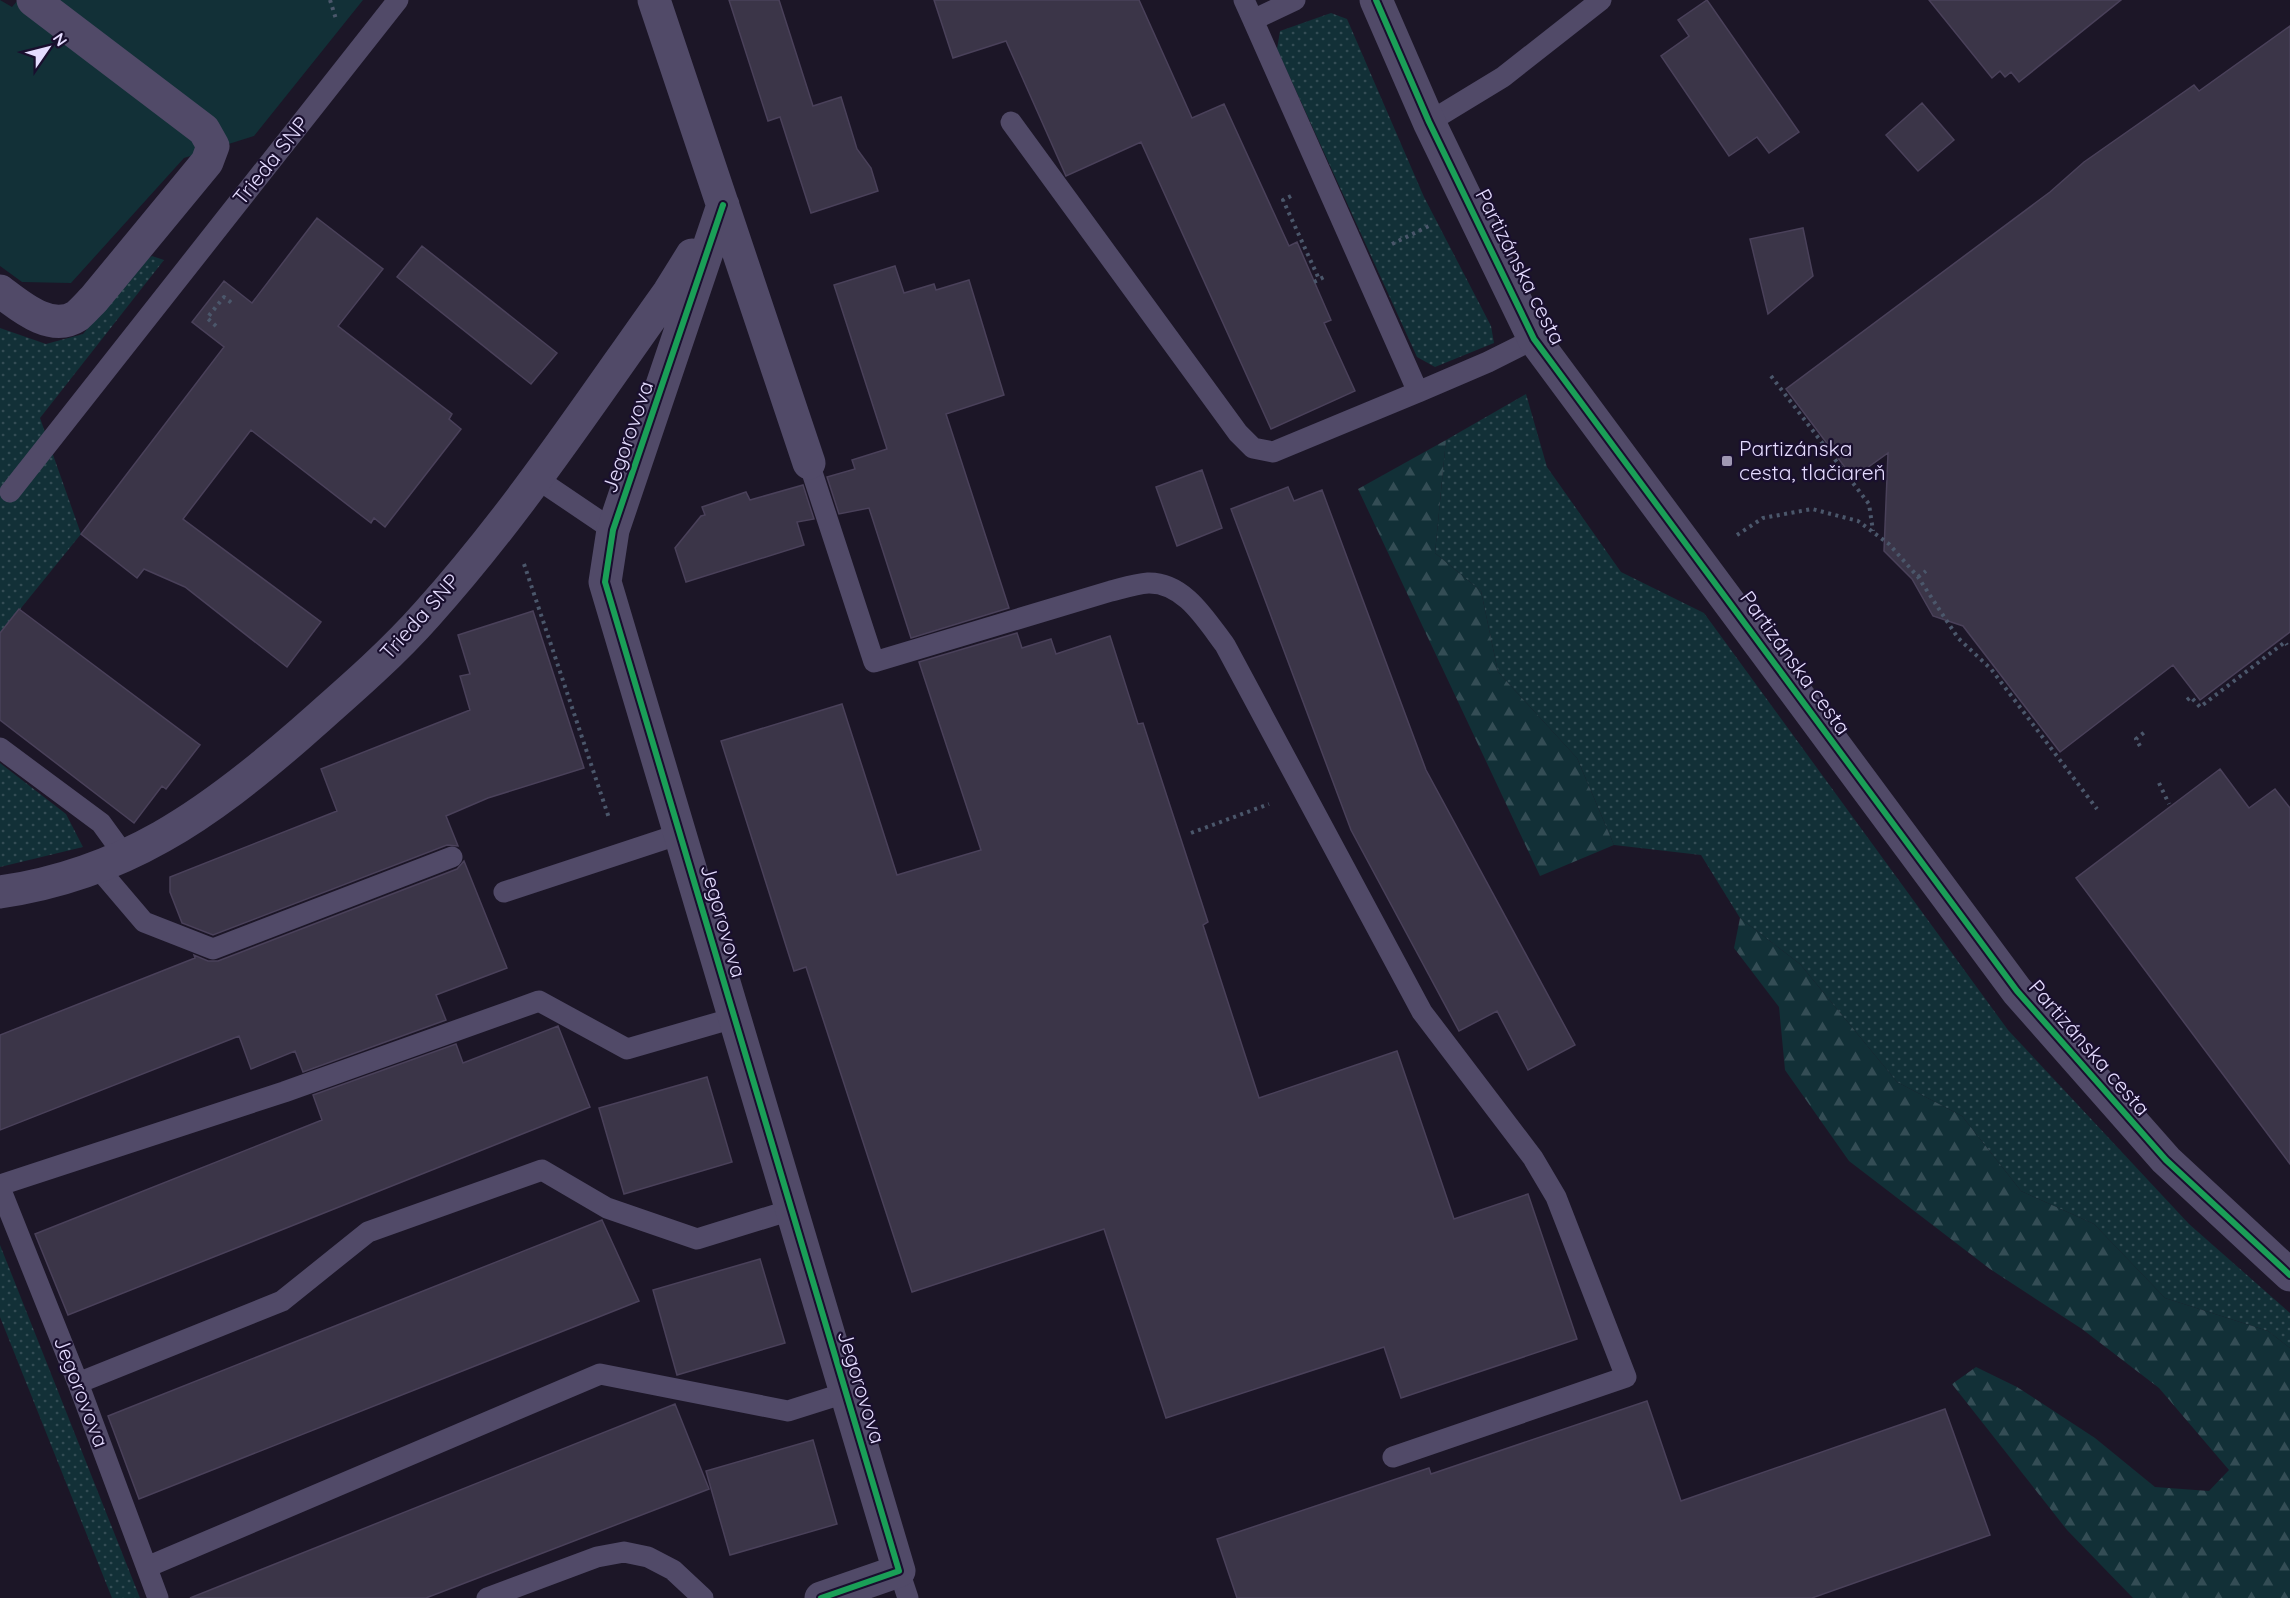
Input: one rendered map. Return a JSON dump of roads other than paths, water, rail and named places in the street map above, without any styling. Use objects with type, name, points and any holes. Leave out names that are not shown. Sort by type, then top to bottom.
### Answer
[{"type":"street","points":[[0,291],[32,315],[55,320],[75,317],[94,299],[207,162],[213,147],[204,130],[33,0]]},
{"type":"street","points":[[654,0],[809,463]]},
{"type":"street","name":"Partizánska cesta","points":[[1376,0],[1429,122],[1534,339],[2017,990],[2166,1160],[2290,1275]]},
{"type":"street","name":"Trieda SNP","points":[[0,892],[30,887],[111,862],[176,830],[230,792],[362,679],[427,614],[508,515],[669,292],[723,205]]},
{"type":"street","name":"Jegorovova","points":[[723,205],[614,530],[605,582],[903,1584],[821,1598]]},
{"type":"lane","name":"Trieda SNP","points":[[10,492],[398,0]]},
{"type":"lane","points":[[1244,0],[1418,392]]},
{"type":"lane","points":[[1253,20],[1294,0]]},
{"type":"lane","points":[[1429,122],[1503,76],[1601,0]]},
{"type":"lane","points":[[1011,122],[1238,434],[1253,448],[1273,452],[1488,362],[1534,339]]},
{"type":"lane","points":[[809,463],[874,662],[1111,591],[1149,583],[1177,592],[1198,609],[1225,645],[1422,1012],[1533,1158],[1556,1197],[1626,1377],[1393,1457]]},
{"type":"lane","points":[[536,478],[614,530]]},
{"type":"lane","points":[[0,748],[101,823],[111,862],[144,922],[213,949],[452,857]]},
{"type":"lane","points":[[504,892],[680,834]]},
{"type":"lane","points":[[0,1186],[284,1092],[539,1001],[627,1049],[734,1018]]},
{"type":"lane","points":[[78,1383],[282,1300],[368,1232],[542,1170],[607,1208],[697,1239],[791,1210]]},
{"type":"lane","name":"Jegorovova","points":[[0,1186],[78,1383],[159,1598]]},
{"type":"lane","points":[[147,1567],[600,1374],[788,1411],[845,1393]]},
{"type":"lane","points":[[487,1598],[597,1557],[624,1552],[648,1557],[673,1570],[702,1598]]},
{"type":"place","name":"Partizánska cesta, tlačiareň","points":[[1727,461]]}]
